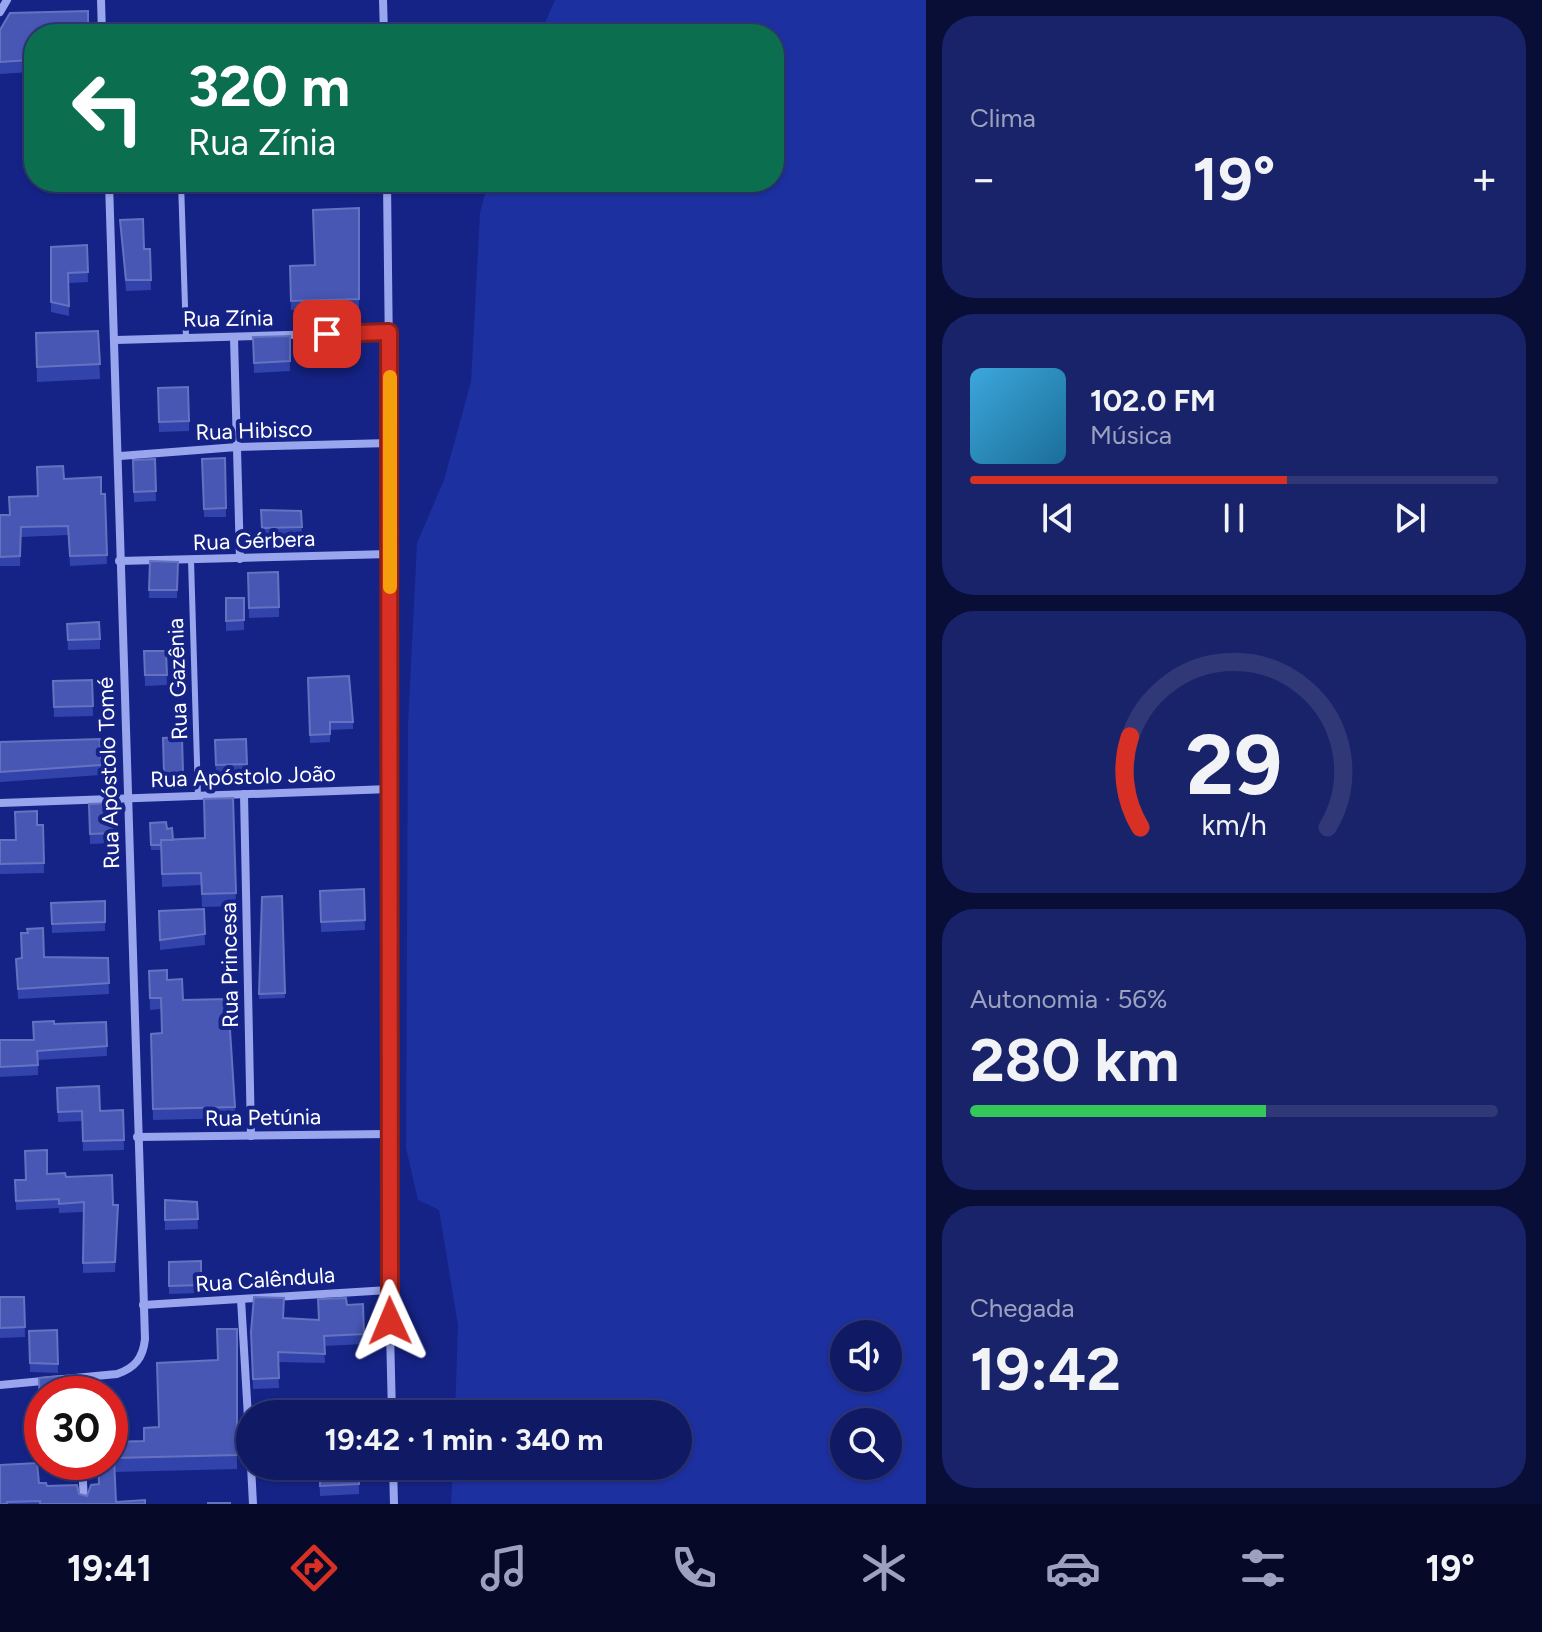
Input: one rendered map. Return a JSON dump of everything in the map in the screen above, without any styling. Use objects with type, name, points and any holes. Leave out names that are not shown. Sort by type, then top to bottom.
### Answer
[{"type":"street","points":[[0,12],[7,0]]},
{"type":"street","points":[[101,0],[102,24]]},
{"type":"street","points":[[383,0],[384,24]]},
{"type":"street","name":"Rua Apóstolo Tomé","points":[[104,1376],[131,1369],[145,1339],[109,192]]},
{"type":"street","points":[[387,192],[392,1400]]},
{"type":"street","name":"Rua Zínia","points":[[116,340],[389,332]]},
{"type":"street","points":[[234,338],[240,559]]},
{"type":"street","name":"Rua Hibisco","points":[[120,456],[237,447],[390,443]]},
{"type":"street","name":"Rua Gérbera","points":[[119,561],[390,554]]},
{"type":"street","name":"Rua Apóstolo João","points":[[0,803],[390,789]]},
{"type":"street","name":"Rua Princesa","points":[[244,794],[251,1136]]},
{"type":"street","name":"Rua Petúnia","points":[[137,1137],[389,1134]]},
{"type":"street","name":"Rua Calêndula","points":[[143,1305],[389,1290]]},
{"type":"street","points":[[241,1299],[247,1400]]},
{"type":"street","points":[[0,1385],[24,1383]]},
{"type":"street","points":[[83,1480],[84,1504]]},
{"type":"street","points":[[252,1480],[253,1504]]},
{"type":"street","points":[[393,1480],[394,1504]]},
{"type":"lane","points":[[181,192],[186,337]]},
{"type":"lane","name":"Rua Gazênia","points":[[191,560],[198,796]]},
{"type":"shaded area","points":[[555,0],[926,0],[926,1504],[451,1504],[452,1480],[692,1480],[692,1400],[455,1400],[458,1325],[439,1210],[418,1200],[406,1148],[408,724],[417,543],[444,480],[471,382],[480,213],[485,192],[784,192],[784,24],[544,24]]},
{"type":"building","points":[[88,11],[88,24],[24,24],[24,60],[0,62],[0,30],[10,13]]},
{"type":"building","points":[[359,208],[359,299],[291,301],[290,266],[315,265],[313,210]]},
{"type":"building","points":[[143,219],[144,249],[150,249],[151,280],[126,280],[120,220]]},
{"type":"building","points":[[87,245],[88,272],[68,273],[69,306],[51,302],[51,247]]},
{"type":"building","points":[[98,331],[100,364],[37,367],[36,333]]},
{"type":"building","points":[[290,336],[290,361],[254,363],[253,337]]},
{"type":"building","points":[[188,387],[189,421],[159,422],[158,388]]},
{"type":"building","points":[[225,458],[226,508],[204,509],[202,459]]},
{"type":"building","points":[[155,459],[156,491],[134,492],[133,460]]},
{"type":"building","points":[[63,466],[64,479],[101,477],[101,494],[105,494],[107,555],[70,556],[68,526],[21,527],[20,556],[0,557],[0,515],[10,515],[9,497],[38,496],[37,467]]},
{"type":"building","points":[[261,510],[301,511],[302,527],[262,528]]},
{"type":"building","points":[[150,561],[178,562],[177,590],[149,590]]},
{"type":"building","points":[[278,572],[279,607],[249,608],[248,573]]},
{"type":"building","points":[[226,598],[244,598],[244,620],[226,621]]},
{"type":"building","points":[[99,622],[100,639],[68,640],[67,624]]},
{"type":"building","points":[[144,651],[166,651],[167,675],[145,675]]},
{"type":"building","points":[[349,676],[353,722],[330,722],[330,734],[310,735],[308,678]]},
{"type":"building","points":[[92,680],[93,706],[54,707],[53,681]]},
{"type":"building","points":[[182,737],[183,773],[164,774],[163,738]]},
{"type":"building","points":[[100,739],[101,765],[0,772],[0,742]]},
{"type":"building","points":[[246,739],[247,764],[216,765],[215,740]]},
{"type":"building","points":[[233,798],[236,893],[202,894],[201,873],[162,874],[161,840],[205,838],[204,799]]},
{"type":"building","points":[[114,803],[115,833],[90,834],[89,804]]},
{"type":"building","points":[[37,811],[37,825],[43,825],[44,863],[0,864],[0,840],[16,840],[15,812]]},
{"type":"building","points":[[166,822],[167,829],[172,828],[173,840],[161,840],[161,845],[151,845],[150,823]]},
{"type":"building","points":[[364,889],[365,920],[321,922],[320,891]]},
{"type":"building","points":[[282,896],[285,993],[259,994],[262,897]]},
{"type":"building","points":[[105,901],[105,922],[52,924],[51,903]]},
{"type":"building","points":[[204,909],[205,934],[160,940],[159,911]]},
{"type":"building","points":[[43,928],[44,957],[108,958],[109,983],[18,989],[16,959],[22,958],[21,933],[28,933],[27,929]]},
{"type":"building","points":[[167,970],[167,980],[182,979],[183,1000],[228,999],[235,1107],[153,1109],[151,1034],[162,1033],[161,998],[150,998],[149,971]]},
{"type":"building","points":[[54,1021],[54,1024],[106,1022],[107,1046],[37,1051],[38,1065],[0,1067],[0,1040],[34,1040],[33,1022]]},
{"type":"building","points":[[99,1086],[100,1111],[123,1110],[124,1140],[83,1141],[82,1111],[58,1112],[57,1088]]},
{"type":"building","points":[[47,1150],[47,1174],[65,1173],[66,1177],[112,1175],[113,1205],[118,1205],[115,1262],[83,1263],[84,1202],[59,1204],[59,1199],[16,1201],[15,1180],[26,1180],[25,1151]]},
{"type":"building","points":[[165,1200],[197,1202],[198,1219],[165,1220]]},
{"type":"building","points":[[201,1261],[201,1285],[169,1286],[169,1262]]},
{"type":"building","points":[[0,1297],[24,1297],[25,1327],[0,1328]]},
{"type":"building","points":[[254,1297],[284,1298],[283,1318],[319,1320],[318,1299],[346,1298],[347,1305],[363,1304],[364,1334],[324,1336],[325,1354],[278,1352],[279,1378],[253,1379],[251,1332]]},
{"type":"building","points":[[217,1329],[237,1329],[236,1455],[128,1458],[128,1441],[144,1441],[144,1428],[159,1427],[157,1363],[218,1360]]},
{"type":"building","points":[[57,1330],[58,1364],[30,1363],[29,1331]]},
{"type":"building","points":[[24,1464],[24,1480],[39,1480],[47,1486],[77,1485],[79,1494],[87,1496],[91,1485],[99,1484],[99,1480],[115,1480],[116,1502],[145,1500],[145,1504],[40,1504],[40,1501],[0,1504],[0,1465]]},
{"type":"building","points":[[320,1480],[359,1480],[359,1484],[320,1486]]},
{"type":"slow traffic","points":[[390,377],[390,587]]},
{"type":"route","points":[[327,334],[389,332],[390,1321]]}]
